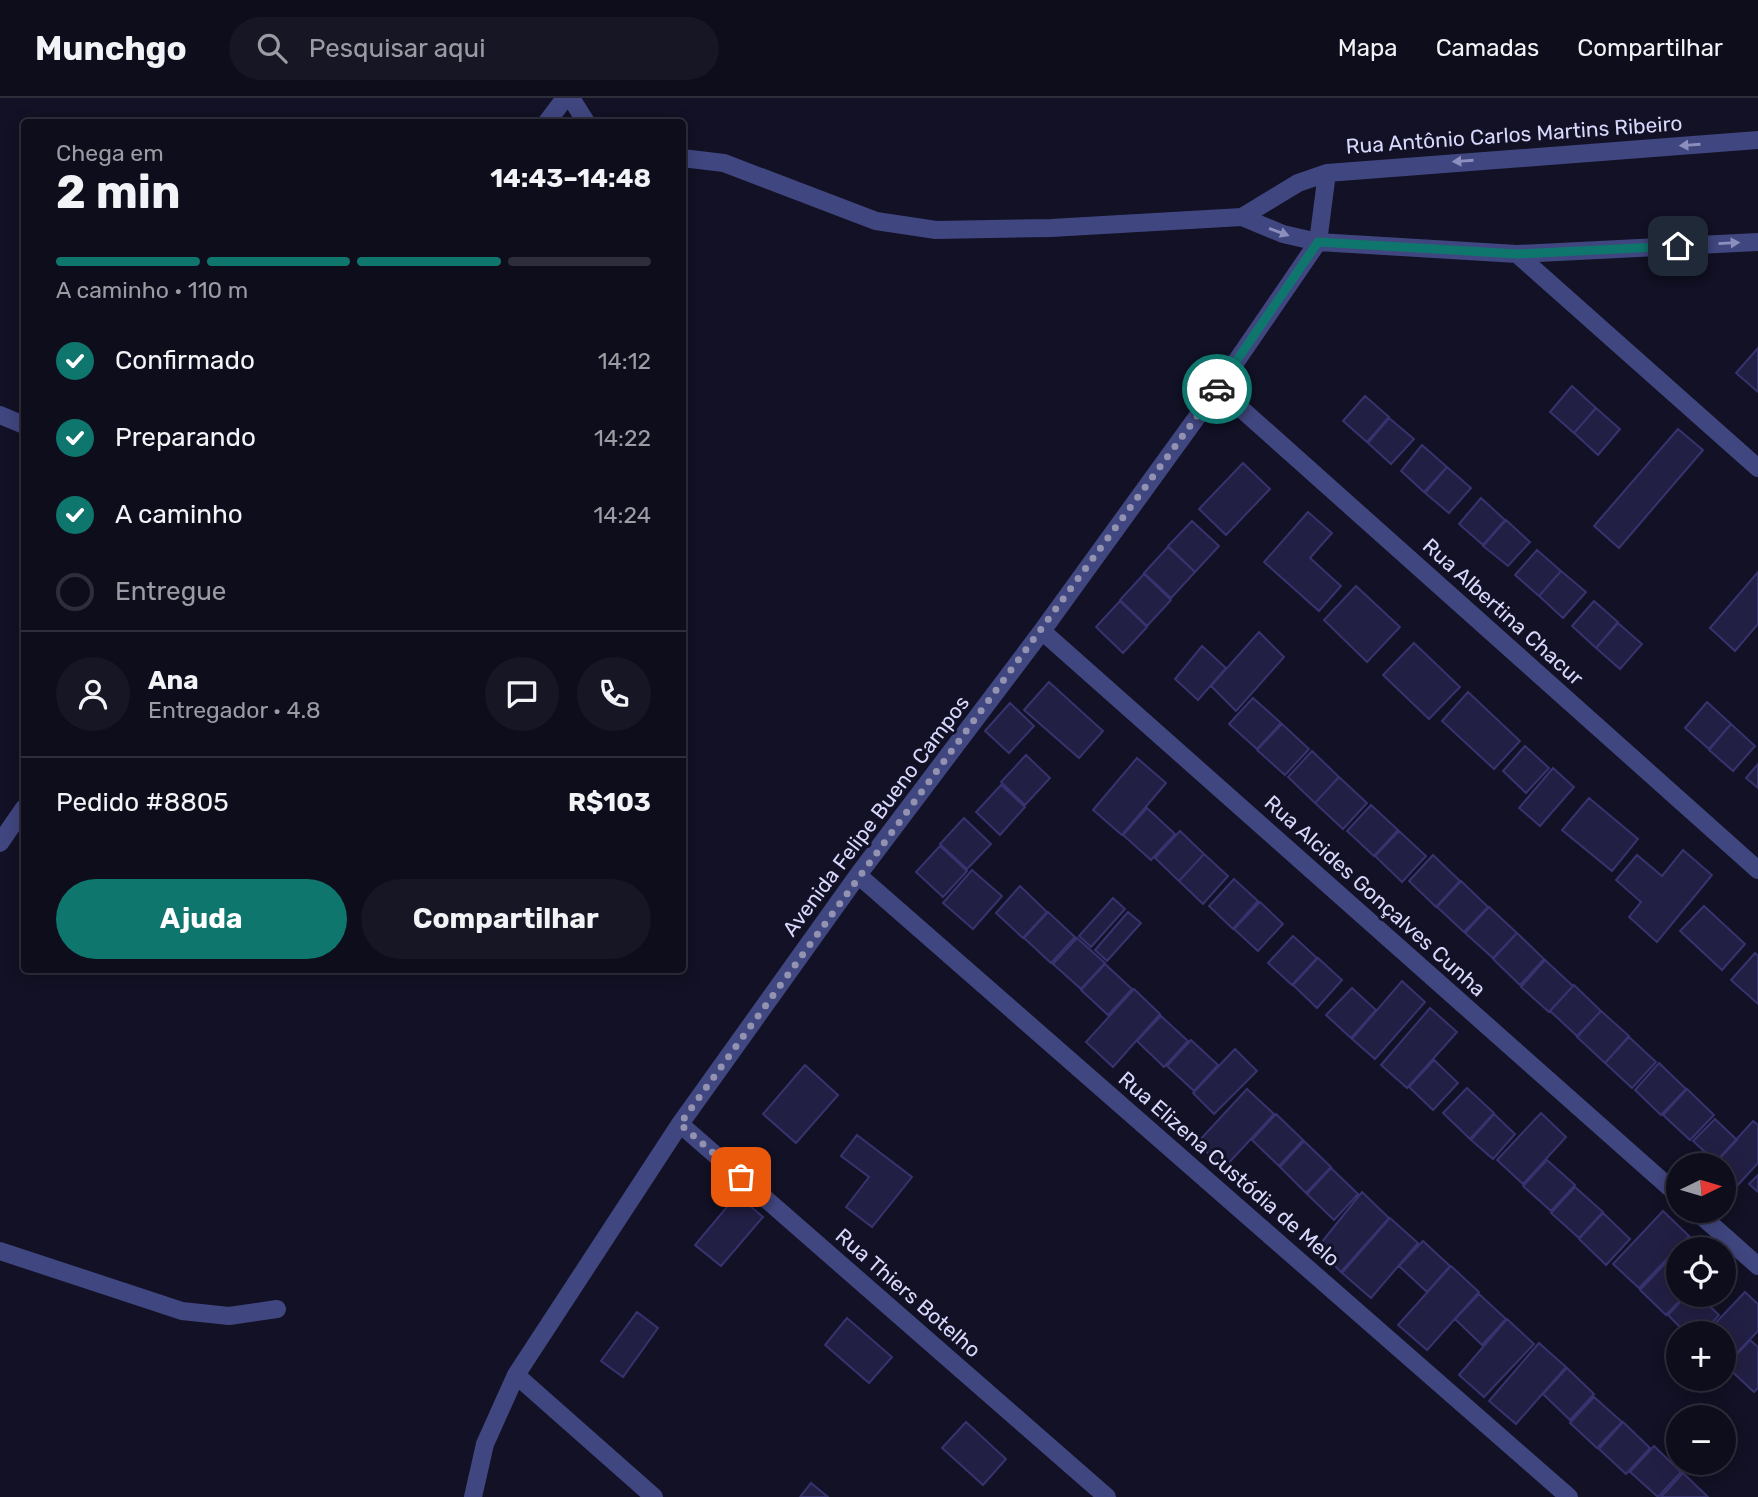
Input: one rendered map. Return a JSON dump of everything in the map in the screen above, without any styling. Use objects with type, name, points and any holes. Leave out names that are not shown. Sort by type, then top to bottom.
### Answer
[{"type":"street","points":[[549,119],[565,98]]},
{"type":"street","points":[[571,98],[584,119]]},
{"type":"street","name":"Rua Antônio Carlos Martins Ribeiro","points":[[1242,217],[1298,183],[1327,173],[1758,140]]},
{"type":"street","points":[[686,158],[724,163],[876,221],[936,230],[1051,228],[1242,217],[1283,234],[1318,242],[1517,254],[1758,242]]},
{"type":"street","name":"Avenida Felipe Bueno Campos","points":[[473,1497],[485,1444],[516,1375],[680,1124],[858,875],[1042,631],[1218,388],[1318,242],[1327,173]]},
{"type":"street","points":[[1517,254],[1758,468]]},
{"type":"street","name":"Rua Albertina Chacur","points":[[1218,388],[1758,870]]},
{"type":"street","points":[[0,415],[21,424]]},
{"type":"street","name":"Rua Alcides Gonçalves Cunha","points":[[1042,631],[1666,1184]]},
{"type":"street","points":[[0,843],[21,812]]},
{"type":"street","name":"Rua Elizena Custódia de Melo","points":[[858,875],[1569,1497]]},
{"type":"street","name":"Rua Thiers Botelho","points":[[680,1124],[1107,1497]]},
{"type":"street","points":[[1710,1223],[1758,1266]]},
{"type":"street","points":[[0,1251],[182,1311],[229,1316],[277,1310]]},
{"type":"street","points":[[516,1375],[654,1497]]},
{"type":"building","points":[[1758,348],[1758,392],[1736,373]]},
{"type":"building","points":[[1572,386],[1596,408],[1574,433],[1550,412]]},
{"type":"building","points":[[1365,396],[1389,417],[1367,442],[1343,421]]},
{"type":"building","points":[[1596,408],[1620,429],[1598,455],[1574,433]]},
{"type":"building","points":[[1389,418],[1414,439],[1391,464],[1368,443]]},
{"type":"building","points":[[1678,429],[1703,450],[1619,548],[1594,526]]},
{"type":"building","points":[[1422,445],[1447,467],[1424,492],[1401,471]]},
{"type":"building","points":[[1243,463],[1270,489],[1226,535],[1199,509]]},
{"type":"building","points":[[1447,467],[1471,488],[1449,513],[1425,493]]},
{"type":"building","points":[[1481,498],[1505,520],[1483,545],[1459,524]]},
{"type":"building","points":[[1308,512],[1332,533],[1310,558],[1341,586],[1319,611],[1264,562]]},
{"type":"building","points":[[1506,520],[1530,542],[1508,566],[1483,546]]},
{"type":"building","points":[[1192,521],[1219,546],[1195,572],[1168,546]]},
{"type":"building","points":[[1168,547],[1195,572],[1171,598],[1144,573]]},
{"type":"building","points":[[1537,550],[1561,571],[1539,596],[1515,575]]},
{"type":"building","points":[[1561,571],[1586,592],[1563,618],[1539,596]]},
{"type":"building","points":[[1758,572],[1758,624],[1735,651],[1710,628]]},
{"type":"building","points":[[1144,574],[1171,600],[1147,626],[1120,600]]},
{"type":"building","points":[[1356,586],[1400,627],[1367,662],[1324,620]]},
{"type":"building","points":[[1120,601],[1147,627],[1123,653],[1096,627]]},
{"type":"building","points":[[1594,601],[1618,622],[1596,648],[1572,626]]},
{"type":"building","points":[[1618,623],[1642,644],[1620,669],[1596,648]]},
{"type":"building","points":[[1259,632],[1284,657],[1236,711],[1211,686]]},
{"type":"building","points":[[1414,643],[1460,687],[1429,719],[1383,675]]},
{"type":"building","points":[[1202,646],[1226,668],[1198,700],[1175,679]]},
{"type":"building","points":[[1049,682],[1103,731],[1079,758],[1024,710]]},
{"type":"building","points":[[1468,692],[1520,741],[1494,769],[1442,721]]},
{"type":"building","points":[[1253,698],[1281,723],[1257,749],[1229,724]]},
{"type":"building","points":[[1707,702],[1731,724],[1709,749],[1685,728]]},
{"type":"building","points":[[1010,703],[1034,726],[1009,753],[985,731]]},
{"type":"building","points":[[1282,724],[1309,749],[1285,775],[1257,750]]},
{"type":"building","points":[[1731,724],[1755,746],[1733,771],[1709,750]]},
{"type":"building","points":[[1525,746],[1549,768],[1526,793],[1503,771]]},
{"type":"building","points":[[1312,751],[1339,777],[1315,803],[1288,777]]},
{"type":"building","points":[[1026,755],[1050,778],[1025,805],[1001,782]]},
{"type":"building","points":[[1137,758],[1166,783],[1122,835],[1093,810]]},
{"type":"building","points":[[1758,764],[1758,788],[1746,778]]},
{"type":"building","points":[[1553,768],[1574,787],[1540,826],[1519,808]]},
{"type":"building","points":[[1339,777],[1367,803],[1343,829],[1315,803]]},
{"type":"building","points":[[1001,785],[1025,807],[1000,835],[976,812]]},
{"type":"building","points":[[1589,798],[1638,839],[1612,871],[1562,830]]},
{"type":"building","points":[[1371,805],[1398,830],[1374,856],[1347,831]]},
{"type":"building","points":[[1147,808],[1175,834],[1151,860],[1123,835]]},
{"type":"building","points":[[964,818],[991,844],[967,869],[940,844]]},
{"type":"building","points":[[1180,831],[1204,854],[1179,881],[1155,858]]},
{"type":"building","points":[[1399,831],[1426,856],[1402,882],[1375,856]]},
{"type":"building","points":[[940,846],[967,871],[943,897],[916,872]]},
{"type":"building","points":[[1683,850],[1712,875],[1657,942],[1629,917],[1641,902],[1616,880],[1637,855],[1662,876]]},
{"type":"building","points":[[1204,854],[1228,876],[1203,904],[1179,881]]},
{"type":"building","points":[[1433,855],[1460,881],[1436,907],[1409,881]]},
{"type":"building","points":[[972,870],[1002,896],[973,929],[943,903]]},
{"type":"building","points":[[1234,879],[1258,901],[1233,929],[1209,906]]},
{"type":"building","points":[[1461,881],[1488,907],[1464,932],[1437,907]]},
{"type":"building","points":[[1020,886],[1047,912],[1023,938],[996,913]]},
{"type":"building","points":[[1113,898],[1125,909],[1091,947],[1079,936]]},
{"type":"building","points":[[1260,902],[1283,924],[1258,951],[1234,929]]},
{"type":"building","points":[[1704,906],[1745,944],[1722,970],[1680,931]]},
{"type":"building","points":[[1489,907],[1517,933],[1493,958],[1465,933]]},
{"type":"building","points":[[1048,912],[1075,937],[1051,963],[1024,938]]},
{"type":"building","points":[[1128,912],[1141,923],[1107,961],[1095,950]]},
{"type":"building","points":[[1517,933],[1544,959],[1520,985],[1493,959]]},
{"type":"building","points":[[1293,936],[1317,958],[1292,985],[1268,963]]},
{"type":"building","points":[[1077,938],[1105,963],[1081,989],[1053,964]]},
{"type":"building","points":[[1755,953],[1758,956],[1758,1004],[1731,980]]},
{"type":"building","points":[[1318,958],[1342,980],[1317,1008],[1293,985]]},
{"type":"building","points":[[1545,960],[1573,986],[1549,1012],[1521,987]]},
{"type":"building","points":[[1105,964],[1132,989],[1108,1015],[1081,990]]},
{"type":"building","points":[[1402,981],[1425,1002],[1375,1059],[1352,1039]]},
{"type":"building","points":[[1574,985],[1601,1011],[1577,1036],[1550,1011]]},
{"type":"building","points":[[1352,988],[1376,1010],[1351,1038],[1326,1015]]},
{"type":"building","points":[[1134,989],[1160,1014],[1113,1067],[1086,1042]]},
{"type":"building","points":[[1430,1008],[1457,1032],[1407,1088],[1381,1065]]},
{"type":"building","points":[[1601,1011],[1629,1036],[1605,1063],[1577,1037]]},
{"type":"building","points":[[1161,1016],[1188,1041],[1164,1067],[1137,1041]]},
{"type":"building","points":[[1629,1037],[1656,1062],[1632,1088],[1605,1063]]},
{"type":"building","points":[[1191,1040],[1218,1065],[1194,1091],[1167,1066]]},
{"type":"building","points":[[1235,1049],[1257,1071],[1214,1114],[1193,1093]]},
{"type":"building","points":[[1434,1060],[1458,1083],[1433,1110],[1409,1087]]},
{"type":"building","points":[[1659,1063],[1686,1089],[1661,1115],[1635,1090]]},
{"type":"building","points":[[805,1065],[838,1095],[796,1143],[763,1114]]},
{"type":"building","points":[[1467,1088],[1494,1113],[1470,1139],[1443,1113]]},
{"type":"building","points":[[1247,1089],[1274,1114],[1224,1168],[1197,1143]]},
{"type":"building","points":[[1687,1089],[1714,1115],[1690,1140],[1663,1115]]},
{"type":"building","points":[[1541,1113],[1566,1137],[1523,1184],[1497,1160]]},
{"type":"building","points":[[1276,1114],[1303,1140],[1279,1166],[1252,1140]]},
{"type":"building","points":[[1494,1114],[1515,1134],[1493,1159],[1471,1140]]},
{"type":"building","points":[[1715,1119],[1737,1140],[1725,1153],[1706,1153],[1693,1141]]},
{"type":"building","points":[[1753,1121],[1758,1125],[1758,1163],[1736,1187],[1736,1153],[1724,1153]]},
{"type":"building","points":[[857,1135],[912,1177],[872,1227],[846,1207],[869,1177],[841,1156]]},
{"type":"building","points":[[1304,1141],[1331,1167],[1306,1193],[1280,1167]]},
{"type":"building","points":[[1547,1160],[1575,1185],[1551,1211],[1523,1186]]},
{"type":"building","points":[[1331,1168],[1358,1194],[1334,1220],[1307,1194]]},
{"type":"building","points":[[1758,1175],[1758,1192],[1749,1184]]},
{"type":"building","points":[[1575,1187],[1603,1212],[1579,1238],[1551,1213]]},
{"type":"building","points":[[1362,1192],[1389,1218],[1341,1272],[1317,1248]]},
{"type":"building","points":[[737,1195],[763,1217],[721,1266],[695,1245]]},
{"type":"building","points":[[1663,1211],[1666,1214],[1666,1223],[1675,1223],[1689,1236],[1666,1237],[1666,1260],[1639,1288],[1613,1264]]},
{"type":"building","points":[[1603,1213],[1630,1239],[1606,1265],[1579,1239]]},
{"type":"building","points":[[1390,1218],[1418,1243],[1371,1298],[1342,1273]]},
{"type":"building","points":[[1423,1241],[1450,1266],[1427,1292],[1399,1266]]},
{"type":"building","points":[[1666,1263],[1666,1307],[1674,1307],[1666,1315],[1640,1290]]},
{"type":"building","points":[[1451,1266],[1479,1292],[1427,1350],[1398,1325]]},
{"type":"building","points":[[1745,1292],[1758,1304],[1758,1331],[1736,1354],[1736,1321],[1717,1321],[1731,1307],[1736,1307],[1736,1301]]},
{"type":"building","points":[[1479,1294],[1506,1319],[1482,1345],[1455,1319]]},
{"type":"building","points":[[1676,1307],[1711,1307],[1719,1315],[1714,1321],[1674,1321],[1668,1315]]},
{"type":"building","points":[[637,1312],[658,1328],[623,1377],[601,1361]]},
{"type":"building","points":[[847,1318],[892,1357],[869,1383],[825,1345]]},
{"type":"building","points":[[1507,1319],[1534,1344],[1484,1397],[1459,1375]]},
{"type":"building","points":[[1750,1340],[1758,1347],[1758,1388],[1754,1392],[1736,1375],[1736,1355]]},
{"type":"building","points":[[1539,1343],[1566,1367],[1516,1424],[1489,1401]]},
{"type":"building","points":[[1567,1368],[1594,1394],[1570,1420],[1543,1394]]},
{"type":"building","points":[[1594,1397],[1622,1422],[1597,1448],[1570,1423]]},
{"type":"building","points":[[966,1422],[1006,1459],[983,1485],[942,1448]]},
{"type":"building","points":[[1623,1422],[1650,1448],[1626,1474],[1599,1449]]},
{"type":"building","points":[[1654,1446],[1666,1458],[1666,1475],[1678,1475],[1658,1497],[1630,1472]]},
{"type":"building","points":[[1681,1475],[1685,1475],[1708,1497],[1661,1497]]},
{"type":"building","points":[[811,1483],[828,1497],[800,1497]]},
{"type":"way so far","points":[[741,1177],[680,1124],[858,875],[1042,631],[1217,389]]},
{"type":"route","points":[[1217,389],[1318,242],[1517,254],[1678,246]]}]
